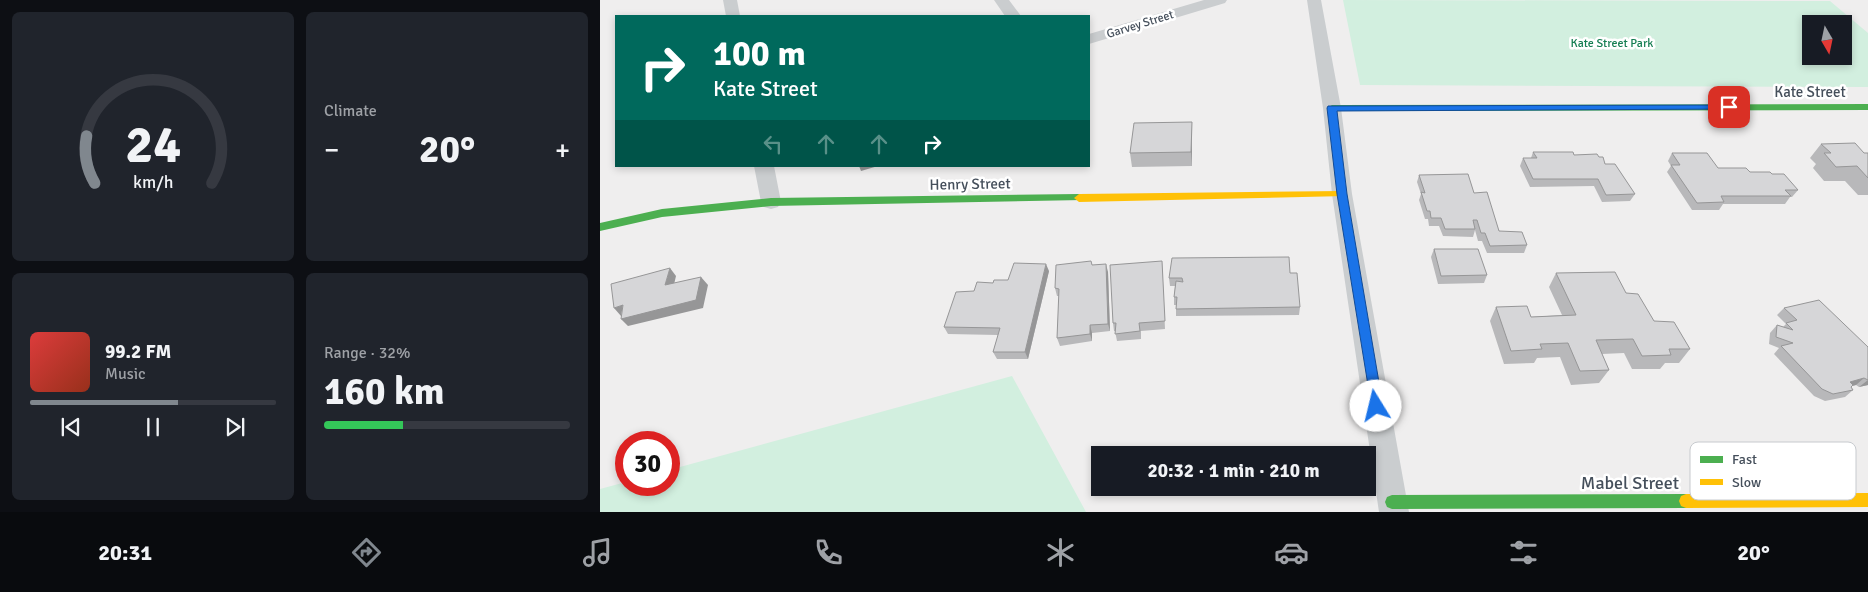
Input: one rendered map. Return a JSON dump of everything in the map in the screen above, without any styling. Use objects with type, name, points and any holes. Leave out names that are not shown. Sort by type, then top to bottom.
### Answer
[{"type":"street","points":[[730,0],[733,15]]},
{"type":"street","points":[[1001,0],[1012,15]]},
{"type":"street","name":"Garvey Street","points":[[1090,40],[1220,0]]},
{"type":"street","points":[[1314,0],[1332,108],[1342,194],[1393,507]]},
{"type":"street","name":"Kate Street","points":[[1332,108],[1868,107]]},
{"type":"street","points":[[764,167],[771,202]]},
{"type":"street","name":"Henry Street","points":[[600,227],[662,213],[771,202],[1342,194]]},
{"type":"street","name":"Mabel Street","points":[[1393,507],[1868,500]]},
{"type":"green space","name":"Kate Street Park","points":[[1343,0],[1830,1],[1847,15],[1802,15],[1802,65],[1852,65],[1852,20],[1868,33],[1868,87],[1360,85]]},
{"type":"green space","points":[[1012,376],[1086,512],[600,512],[600,489],[615,485],[615,496],[680,496],[680,467]]},
{"type":"building","points":[[1192,122],[1191,152],[1130,153],[1134,123]]},
{"type":"building","points":[[1855,143],[1864,153],[1868,153],[1868,178],[1857,166],[1836,167],[1824,153],[1831,153],[1821,144]]},
{"type":"building","points":[[1533,152],[1573,152],[1574,155],[1597,154],[1599,157],[1603,157],[1605,164],[1615,164],[1635,194],[1606,195],[1598,179],[1533,179],[1523,158],[1537,158]]},
{"type":"building","points":[[1672,153],[1707,153],[1718,168],[1746,168],[1750,172],[1784,174],[1798,190],[1785,190],[1791,196],[1721,196],[1724,202],[1697,203],[1671,165],[1680,165]]},
{"type":"building","points":[[1468,174],[1474,193],[1487,192],[1499,231],[1522,232],[1527,245],[1490,246],[1485,233],[1481,233],[1477,220],[1473,220],[1475,229],[1445,229],[1441,218],[1431,218],[1430,211],[1427,211],[1421,192],[1425,193],[1419,175]]},
{"type":"building","points":[[1434,249],[1478,249],[1487,275],[1441,276]]},
{"type":"building","points":[[1289,257],[1290,273],[1297,273],[1300,307],[1176,309],[1177,297],[1174,297],[1176,281],[1183,282],[1182,278],[1169,278],[1172,258]]},
{"type":"building","points":[[1091,261],[1092,265],[1106,264],[1108,324],[1090,325],[1090,334],[1057,338],[1059,289],[1055,288],[1056,265]]},
{"type":"building","points":[[1162,261],[1165,321],[1139,323],[1140,331],[1115,334],[1116,323],[1113,323],[1110,265]]},
{"type":"building","points":[[1014,263],[1046,264],[1025,352],[993,352],[1000,328],[944,327],[956,292],[974,291],[977,282],[993,283],[994,280],[1008,280]]},
{"type":"building","points":[[670,268],[665,285],[701,277],[696,300],[621,319],[623,305],[614,308],[611,284]]},
{"type":"building","points":[[1615,272],[1626,293],[1638,294],[1654,321],[1674,322],[1690,349],[1669,349],[1671,355],[1642,356],[1633,339],[1596,340],[1609,370],[1580,371],[1568,343],[1540,344],[1542,349],[1511,351],[1496,307],[1527,306],[1531,317],[1576,315],[1556,273]]},
{"type":"building","points":[[1819,300],[1868,347],[1868,380],[1864,378],[1850,382],[1853,385],[1851,387],[1853,390],[1833,394],[1822,389],[1781,346],[1793,343],[1776,337],[1777,325],[1793,330],[1786,323],[1797,320],[1784,308]]},
{"type":"traffic: fast","points":[[1332,108],[1868,107]]},
{"type":"traffic: fast","points":[[600,227],[662,213],[771,202],[1079,198]]},
{"type":"traffic: fast","points":[[1392,502],[1686,501]]},
{"type":"traffic: slow","points":[[1079,198],[1342,194]]},
{"type":"traffic: slow","points":[[1686,501],[1868,500]]},
{"type":"route","points":[[1376,406],[1342,194],[1332,108],[1729,107]]}]
